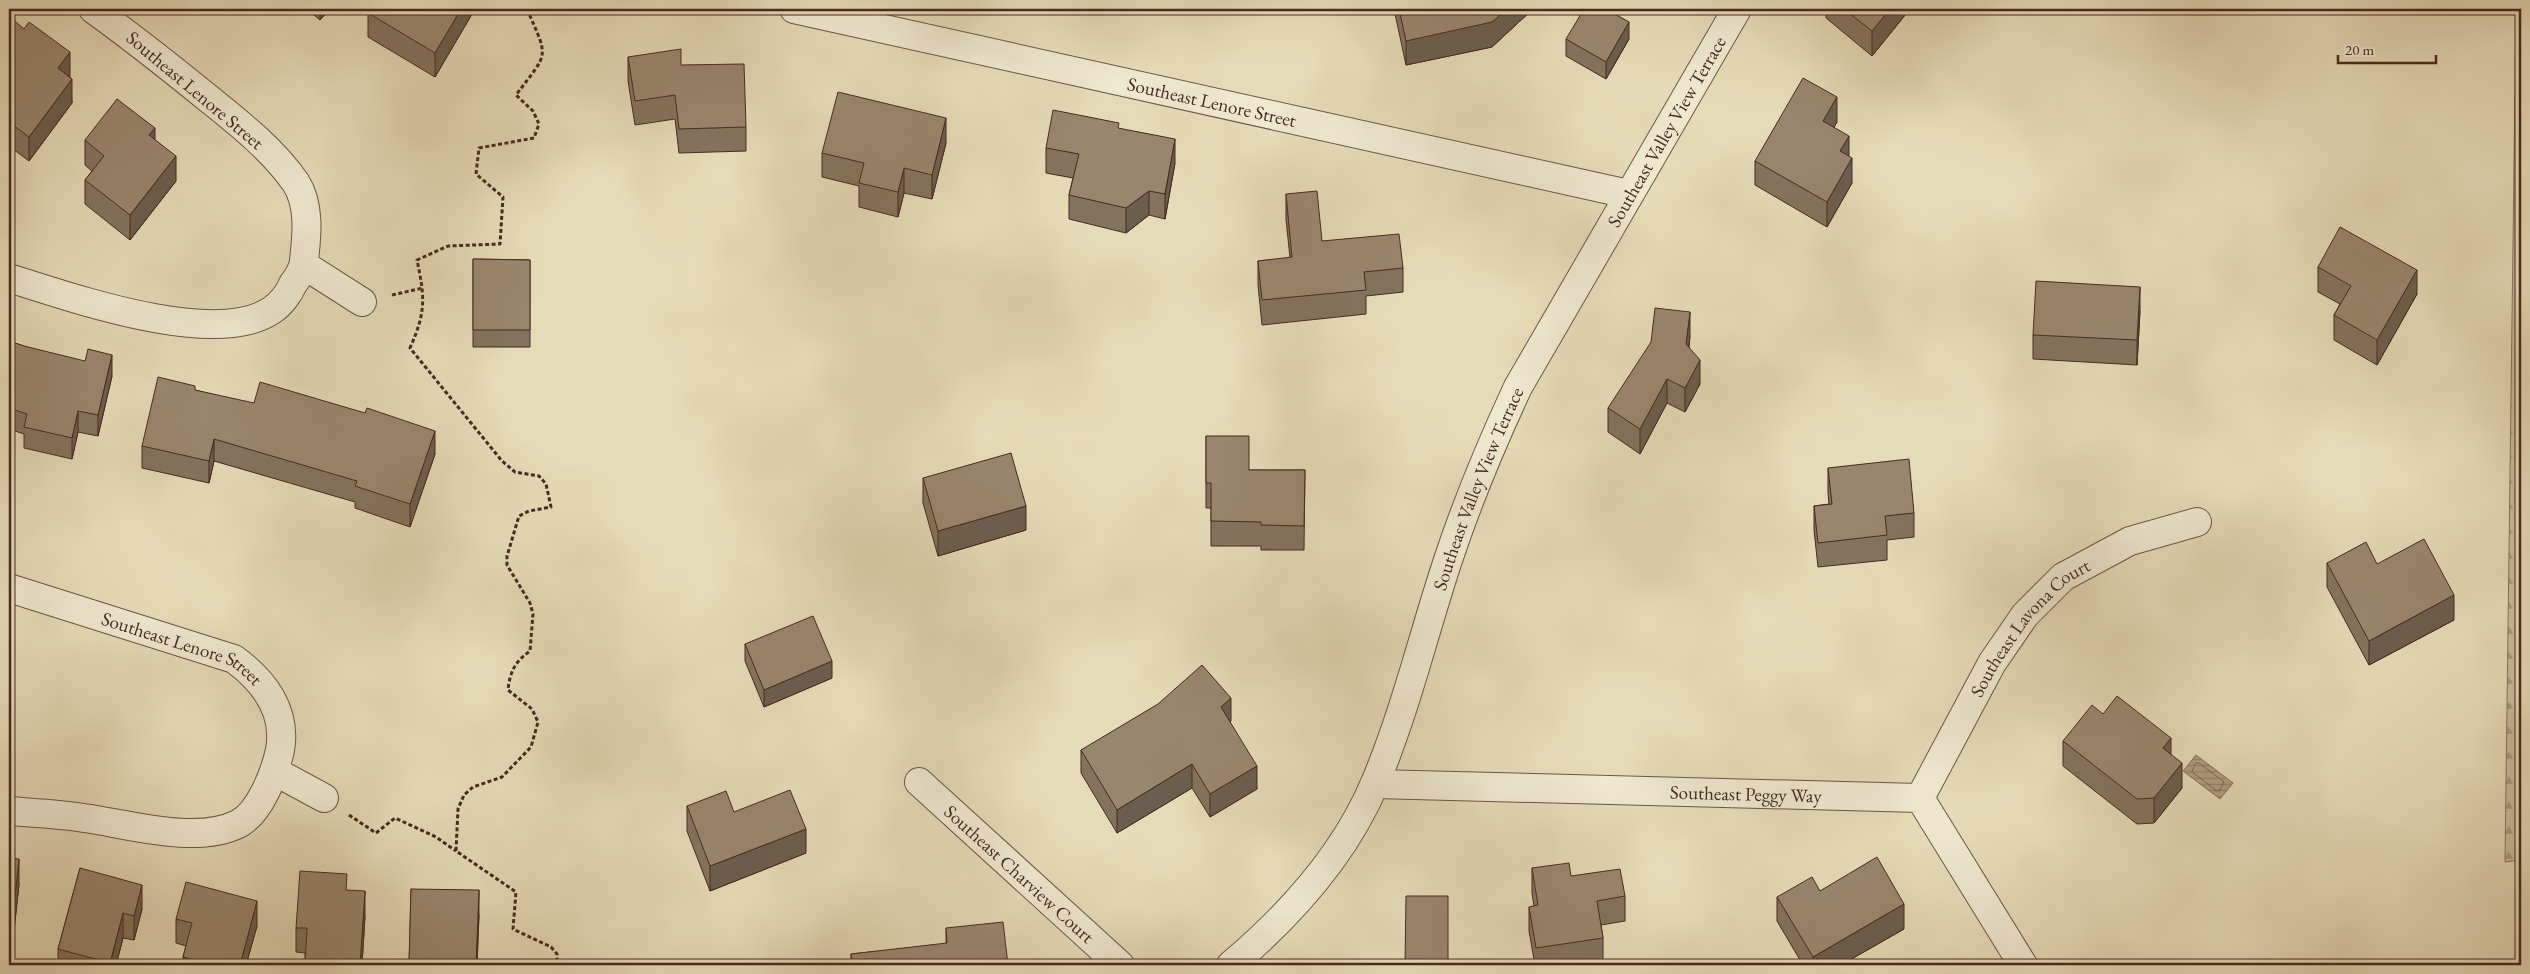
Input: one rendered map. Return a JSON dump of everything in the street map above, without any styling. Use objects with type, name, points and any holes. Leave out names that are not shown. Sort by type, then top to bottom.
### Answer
[{"type":"street","name":"Southeast Lenore Street","points":[[9,278],[157,319],[215,324],[247,320],[272,310],[289,292],[304,265],[306,237],[305,204],[296,184],[270,153],[246,129],[145,46],[93,9]]},
{"type":"street","name":"Southeast Lenore Street","points":[[794,9],[1628,194]]},
{"type":"street","name":"Southeast Valley View Terrace","points":[[1230,965],[1268,932],[1298,901],[1347,835],[1375,784],[1398,722],[1472,489],[1518,388],[1628,194],[1737,9]]},
{"type":"street","points":[[304,265],[362,302]]},
{"type":"street","name":"Southeast Lavona Court","points":[[1920,798],[1992,662],[2025,615],[2056,583],[2063,577],[2130,541],[2197,522]]},
{"type":"street","name":"Southeast Lenore Street","points":[[9,588],[234,659],[252,672],[276,704],[282,736],[276,772],[270,785],[251,812],[239,824],[204,832],[176,832],[82,817],[9,811]]},
{"type":"street","points":[[276,772],[324,798]]},
{"type":"street","name":"Southeast Charview Court","points":[[919,782],[1120,965]]},
{"type":"street","name":"Southeast Peggy Way","points":[[1375,784],[1920,798]]},
{"type":"street","points":[[1920,798],[2023,965]]},
{"type":"path","points":[[456,851],[458,809],[464,795],[473,787],[502,777],[531,747],[538,722],[532,709],[508,690],[510,671],[519,659],[530,651],[533,614],[530,603],[509,571],[507,556],[519,516],[551,507],[546,484],[539,476],[515,472],[502,461],[410,348],[424,309],[423,288],[417,260],[448,246],[500,244],[503,198],[476,174],[479,148],[534,138],[539,124],[533,111],[516,95],[544,58],[544,48],[527,9]]},
{"type":"path","points":[[324,798],[376,833],[395,818],[436,837],[516,892],[513,929],[551,947],[557,954],[557,965]]},
{"type":"green space","points":[[2516,9],[2521,9],[2521,860],[2505,862]]},
{"type":"water","points":[[2196,755],[2233,783],[2220,799],[2183,771]]},
{"type":"building","points":[[370,9],[461,9],[435,53],[368,13]]},
{"type":"building","points":[[1399,9],[1507,9],[1492,22],[1406,41]]},
{"type":"building","points":[[1584,9],[1606,9],[1629,22],[1606,62],[1566,39]]},
{"type":"building","points":[[1844,9],[1890,9],[1872,31]]},
{"type":"building","points":[[9,16],[24,29],[29,22],[70,52],[58,68],[72,79],[29,137],[9,122]]},
{"type":"building","points":[[681,49],[681,65],[744,64],[746,127],[679,129],[675,95],[635,101],[628,57]]},
{"type":"building","points":[[1803,78],[1837,97],[1823,121],[1849,136],[1840,151],[1852,158],[1827,202],[1755,161]]},
{"type":"building","points":[[838,92],[946,118],[932,175],[904,168],[898,192],[859,183],[864,163],[822,153]]},
{"type":"building","points":[[117,99],[155,128],[149,135],[176,156],[130,215],[85,180],[104,156],[85,140]]},
{"type":"building","points":[[1053,110],[1119,123],[1118,128],[1175,139],[1165,194],[1149,191],[1126,208],[1069,195],[1079,154],[1046,148]]},
{"type":"building","points":[[1317,191],[1322,241],[1399,234],[1403,268],[1364,272],[1366,290],[1262,300],[1258,261],[1292,257],[1286,194]]},
{"type":"building","points":[[2340,227],[2417,270],[2377,340],[2334,315],[2351,286],[2318,267]]},
{"type":"building","points":[[473,259],[530,260],[530,330],[473,330]]},
{"type":"building","points":[[2036,281],[2140,287],[2137,340],[2033,335]]},
{"type":"building","points":[[1655,308],[1690,312],[1686,344],[1700,360],[1685,388],[1667,379],[1640,429],[1608,408],[1651,342]]},
{"type":"building","points":[[9,341],[85,361],[88,349],[112,355],[98,415],[78,411],[72,438],[24,427],[27,414],[9,408]]},
{"type":"building","points":[[158,377],[195,386],[195,390],[254,403],[260,382],[365,413],[367,408],[435,431],[410,504],[355,486],[357,481],[214,439],[209,461],[142,446]]},
{"type":"building","points":[[1206,436],[1249,436],[1249,470],[1305,470],[1304,526],[1261,525],[1261,522],[1211,521],[1211,483],[1206,483]]},
{"type":"building","points":[[1011,453],[1026,506],[938,531],[923,478]]},
{"type":"building","points":[[1909,459],[1914,513],[1885,516],[1887,535],[1818,543],[1814,506],[1832,504],[1828,468]]},
{"type":"building","points":[[2424,539],[2454,595],[2369,641],[2327,563],[2366,542],[2377,564]]},
{"type":"building","points":[[813,616],[832,661],[764,690],[745,644]]},
{"type":"building","points":[[1202,665],[1231,698],[1221,707],[1257,766],[1210,794],[1192,764],[1117,810],[1081,750],[1158,704]]},
{"type":"building","points":[[2117,696],[2171,738],[2163,748],[2182,763],[2154,798],[2137,799],[2063,741],[2092,705],[2103,714]]},
{"type":"building","points":[[790,790],[806,829],[710,866],[687,806],[726,791],[734,812]]},
{"type":"building","points":[[1877,857],[1904,904],[1813,957],[1777,897],[1812,877],[1820,891]]},
{"type":"building","points":[[9,858],[19,859],[11,933],[9,933]]},
{"type":"building","points":[[1569,863],[1571,876],[1620,869],[1625,896],[1597,901],[1603,938],[1536,948],[1529,907],[1538,905],[1532,868]]},
{"type":"building","points":[[80,868],[142,885],[134,916],[123,913],[110,963],[58,949]]},
{"type":"building","points":[[300,871],[347,874],[346,890],[365,891],[360,965],[305,965],[307,928],[296,928]]},
{"type":"building","points":[[186,882],[257,901],[240,965],[214,965],[183,957],[192,923],[176,919]]},
{"type":"building","points":[[411,889],[479,890],[476,965],[409,964]]},
{"type":"building","points":[[1406,896],[1448,896],[1448,965],[1405,965]]},
{"type":"building","points":[[1003,922],[1008,965],[852,965],[851,954],[947,943],[946,928]]},
{"type":"building","points":[[2210,960],[2265,965],[2210,965]]}]
